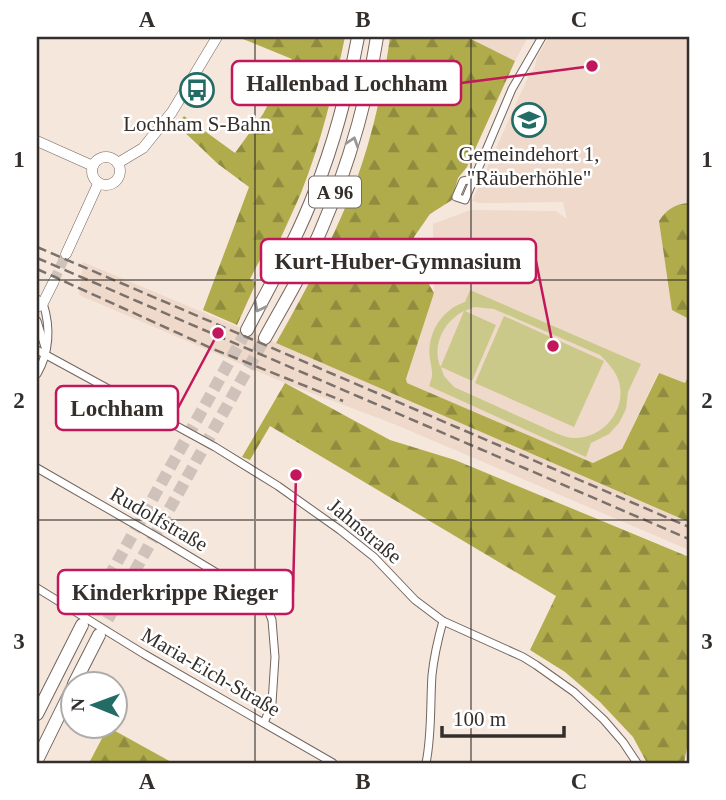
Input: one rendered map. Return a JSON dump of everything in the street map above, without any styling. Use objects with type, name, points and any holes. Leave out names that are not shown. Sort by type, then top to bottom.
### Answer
[{"type":"highway","name":"A 96","points":[[247,330],[314,194],[336,134],[358,37]]},
{"type":"highway","name":"A 96","points":[[265,338],[304,266],[332,201],[355,136],[371,77],[377,37]]},
{"type":"highway","points":[[37,714],[82,625]]},
{"type":"highway","points":[[82,670],[100,635]]},
{"type":"highway","points":[[37,760],[60,713]]},
{"type":"street","points":[[118,163],[143,148],[172,112],[217,37]]},
{"type":"street","points":[[473,179],[512,89],[542,37]]},
{"type":"street","points":[[37,141],[93,166]]},
{"type":"street","points":[[107,157],[118,163],[120,177],[116,182],[107,186],[98,184],[92,173],[96,161],[107,157]]},
{"type":"street","points":[[66,254],[98,184]]},
{"type":"street","points":[[37,374],[47,354],[49,340],[48,318],[38,302],[52,285]]},
{"type":"street","points":[[37,321],[47,354]]},
{"type":"street","name":"Jahnstraße","points":[[37,350],[215,447],[278,486],[374,557],[415,600],[443,621],[536,665],[574,692],[617,734],[637,763]]},
{"type":"street","name":"Rudolfstraße","points":[[37,468],[265,602],[272,620],[275,657],[272,703],[264,723]]},
{"type":"street","name":"Maria-Eich-Straße","points":[[37,588],[144,654],[333,763]]},
{"type":"street","points":[[426,763],[430,745],[435,650],[443,621]]},
{"type":"shaded area","points":[[467,37],[528,37],[515,61]]},
{"type":"shaded area","points":[[549,37],[689,37],[689,203],[680,204],[672,309],[689,319],[689,375],[685,383],[658,373],[622,449],[593,463],[407,383],[406,380],[434,293],[433,224],[470,210],[556,211],[567,219],[563,202],[472,201],[530,73],[534,70],[537,57]]},
{"type":"shaded area","points":[[83,262],[689,522],[689,550],[394,424],[285,383],[79,295]]},
{"type":"shaded area","points":[[470,290],[641,364],[628,392],[626,409],[619,423],[609,434],[591,443],[586,457],[429,386],[432,372],[429,352],[433,332],[453,307],[465,302]],"holes":[[[474,307],[494,309],[600,355],[614,371],[621,392],[616,412],[610,421],[594,434],[568,437],[454,387],[444,376],[441,367],[472,381],[496,325],[465,311]],[[464,311],[441,366],[440,366],[438,350],[442,334],[451,321]]]},
{"type":"shaded area","points":[[504,316],[604,361],[574,427],[475,383]]},
{"type":"green space","points":[[238,37],[345,37],[315,155],[301,193],[270,262],[261,258],[250,279],[256,283],[237,325],[203,310],[249,187],[218,164],[177,125],[184,116],[235,153],[263,114],[292,59]]},
{"type":"green space","points":[[390,37],[467,37],[515,61],[467,167],[458,178],[452,200],[430,214],[414,237],[419,267],[434,293],[406,379],[407,383],[593,463],[622,449],[659,373],[685,383],[689,375],[689,522],[276,343],[321,260],[361,167],[374,124]]},
{"type":"green space","points":[[689,203],[689,319],[672,310],[659,221],[672,208]]},
{"type":"green space","points":[[285,383],[390,440],[455,460],[689,557],[689,738],[684,763],[647,763],[633,737],[600,702],[565,672],[530,650],[556,596],[270,426],[250,460],[242,457]]},
{"type":"green space","points":[[130,739],[173,763],[89,763],[101,740]]},
{"type":"tunnel","points":[[54,281],[66,254]]},
{"type":"tunnel","points":[[82,625],[247,330]]},
{"type":"tunnel","points":[[99,635],[265,338]]},
{"type":"railway","points":[[37,247],[689,527]]},
{"type":"railway","points":[[37,258],[689,539]]},
{"type":"railway","points":[[37,269],[213,349],[343,401]]},
{"type":"place","name":"Hallenbad Lochham","points":[[592,66]]},
{"type":"place","name":"Lochham S-Bahn","points":[[197,90]]},
{"type":"place","name":"Gemeindehort 1, \"Räuberhöhle\"","points":[[529,120]]},
{"type":"place","name":"Lochham","points":[[218,333]]},
{"type":"place","name":"Kurt-Huber-Gymnasium","points":[[553,346]]},
{"type":"place","name":"Kinderkrippe Rieger","points":[[296,475]]}]
